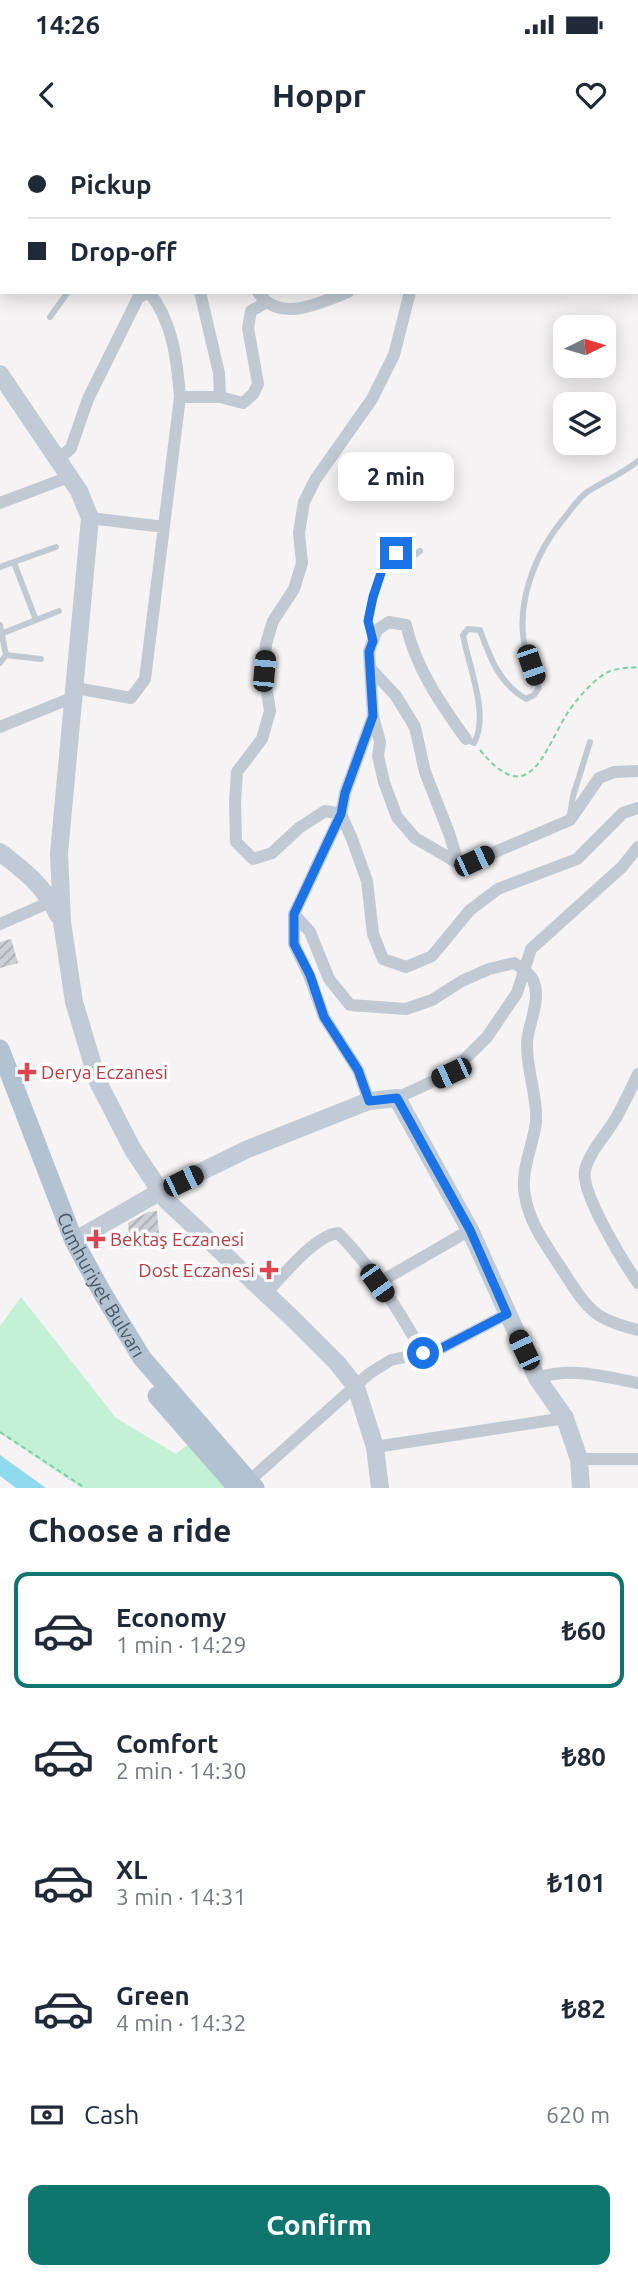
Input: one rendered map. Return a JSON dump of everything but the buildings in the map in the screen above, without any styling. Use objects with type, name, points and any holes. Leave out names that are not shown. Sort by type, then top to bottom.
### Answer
[{"type":"main road","name":"Cumhuriyet Bulvarı","points":[[2,1072],[74,1241],[142,1358],[247,1486]]},
{"type":"main road","name":"Cumhuriyet Bulvarı","points":[[2,1072],[59,1232],[93,1299],[132,1366],[247,1486]]},
{"type":"street","points":[[58,460],[71,448],[88,399],[138,298],[145,294]]},
{"type":"street","points":[[0,727],[75,693],[131,698],[145,679],[180,397],[177,353],[160,305],[151,294]]},
{"type":"street","points":[[200,294],[219,373],[220,397]]},
{"type":"street","points":[[180,397],[220,397],[243,402],[253,394],[258,384],[248,328],[251,311],[262,298],[277,308],[300,309],[342,294]]},
{"type":"street","points":[[341,814],[325,811],[299,828],[272,853],[253,859],[236,842],[234,801],[237,772],[262,739],[270,710],[264,671],[266,644],[273,621],[294,589],[302,563],[299,533],[304,502],[315,480],[372,399],[394,355],[409,294]]},
{"type":"street","points":[[0,374],[79,491],[90,518],[56,900],[74,1002],[98,1082],[133,1150],[167,1201],[266,1293],[338,1364],[356,1387],[375,1447],[380,1488]]},
{"type":"street","points":[[0,503],[69,477]]},
{"type":"street","points":[[90,518],[164,527]]},
{"type":"street","points":[[470,741],[441,705],[422,672],[406,625],[389,622],[377,630],[369,652],[373,716],[380,742],[378,755],[384,782],[397,817],[415,838],[458,863],[474,861],[570,820],[599,778],[614,772],[638,771]]},
{"type":"street","points":[[372,670],[396,696],[415,727],[425,772],[458,863]]},
{"type":"street","points":[[369,1101],[358,1070],[324,1017],[310,975],[294,944],[294,914],[341,814],[345,793],[373,716]]},
{"type":"street","points":[[341,814],[367,881],[373,933],[383,959],[406,967],[432,956],[470,910],[498,889],[577,859],[623,813],[638,808]]},
{"type":"street","points":[[74,1241],[161,1191],[248,1149],[369,1101],[397,1098],[451,1073],[494,1026],[517,993],[531,949],[622,867],[638,847]]},
{"type":"street","points":[[0,852],[56,900]]},
{"type":"street","points":[[0,924],[56,900]]},
{"type":"street","points":[[294,914],[310,932],[329,979],[349,1005],[406,1009],[432,1000],[462,981],[489,969],[514,963],[524,970],[533,981],[536,997],[527,1044],[536,1123],[525,1165],[524,1195],[535,1229],[588,1309],[610,1323],[638,1331]]},
{"type":"street","points":[[638,1074],[584,1173],[594,1207],[625,1265],[638,1283]]},
{"type":"street","points":[[397,1098],[470,1230],[537,1378],[565,1418],[579,1459],[581,1488]]},
{"type":"street","points":[[377,1283],[470,1230]]},
{"type":"street","points":[[266,1293],[317,1242],[328,1234],[338,1233],[351,1246],[403,1318],[423,1353]]},
{"type":"street","points":[[247,1486],[370,1373],[391,1360],[438,1350],[507,1314]]},
{"type":"street","points":[[537,1378],[556,1372],[579,1372],[638,1383]]},
{"type":"street","points":[[375,1447],[565,1418]]},
{"type":"street","points":[[579,1459],[638,1459]]},
{"type":"lane","points":[[50,317],[67,294]]},
{"type":"lane","points":[[470,741],[479,734],[478,707],[475,675],[463,635],[468,629],[480,630],[493,667],[515,692],[526,699],[534,695],[539,688],[526,651],[523,619],[524,596],[540,556],[557,527],[585,493],[638,461]]},
{"type":"lane","points":[[0,567],[56,547]]},
{"type":"lane","points":[[373,641],[368,621],[384,564],[396,553],[412,557],[420,551]]},
{"type":"lane","points":[[14,563],[36,620]]},
{"type":"lane","points":[[3,633],[59,611]]},
{"type":"lane","points":[[0,625],[6,655],[0,663]]},
{"type":"lane","points":[[6,655],[41,659]]},
{"type":"lane","points":[[570,820],[573,796],[590,742]]},
{"type":"path","points":[[470,741],[491,763],[508,774],[525,775],[538,766],[566,715],[588,689],[607,672],[638,667]]},
{"type":"path","points":[[0,1432],[85,1488]]},
{"type":"green space","points":[[21,1297],[116,1418],[176,1454],[191,1442],[236,1488],[81,1488],[0,1433],[0,1326]]},
{"type":"water","points":[[0,1455],[46,1488],[16,1488],[0,1476]]},
{"type":"place","name":"Derya Eczanesi","points":[[27,1072]]},
{"type":"place","name":"Bektaş Eczanesi","points":[[96,1239]]},
{"type":"place","name":"Dost Eczanesi","points":[[269,1270]]},
{"type":"route","points":[[396,553],[384,564],[368,621],[373,641],[369,652],[373,716],[345,793],[341,814],[294,914],[294,944],[310,975],[324,1017],[358,1070],[369,1101],[397,1098],[470,1230],[507,1314],[438,1350],[423,1353]]}]
